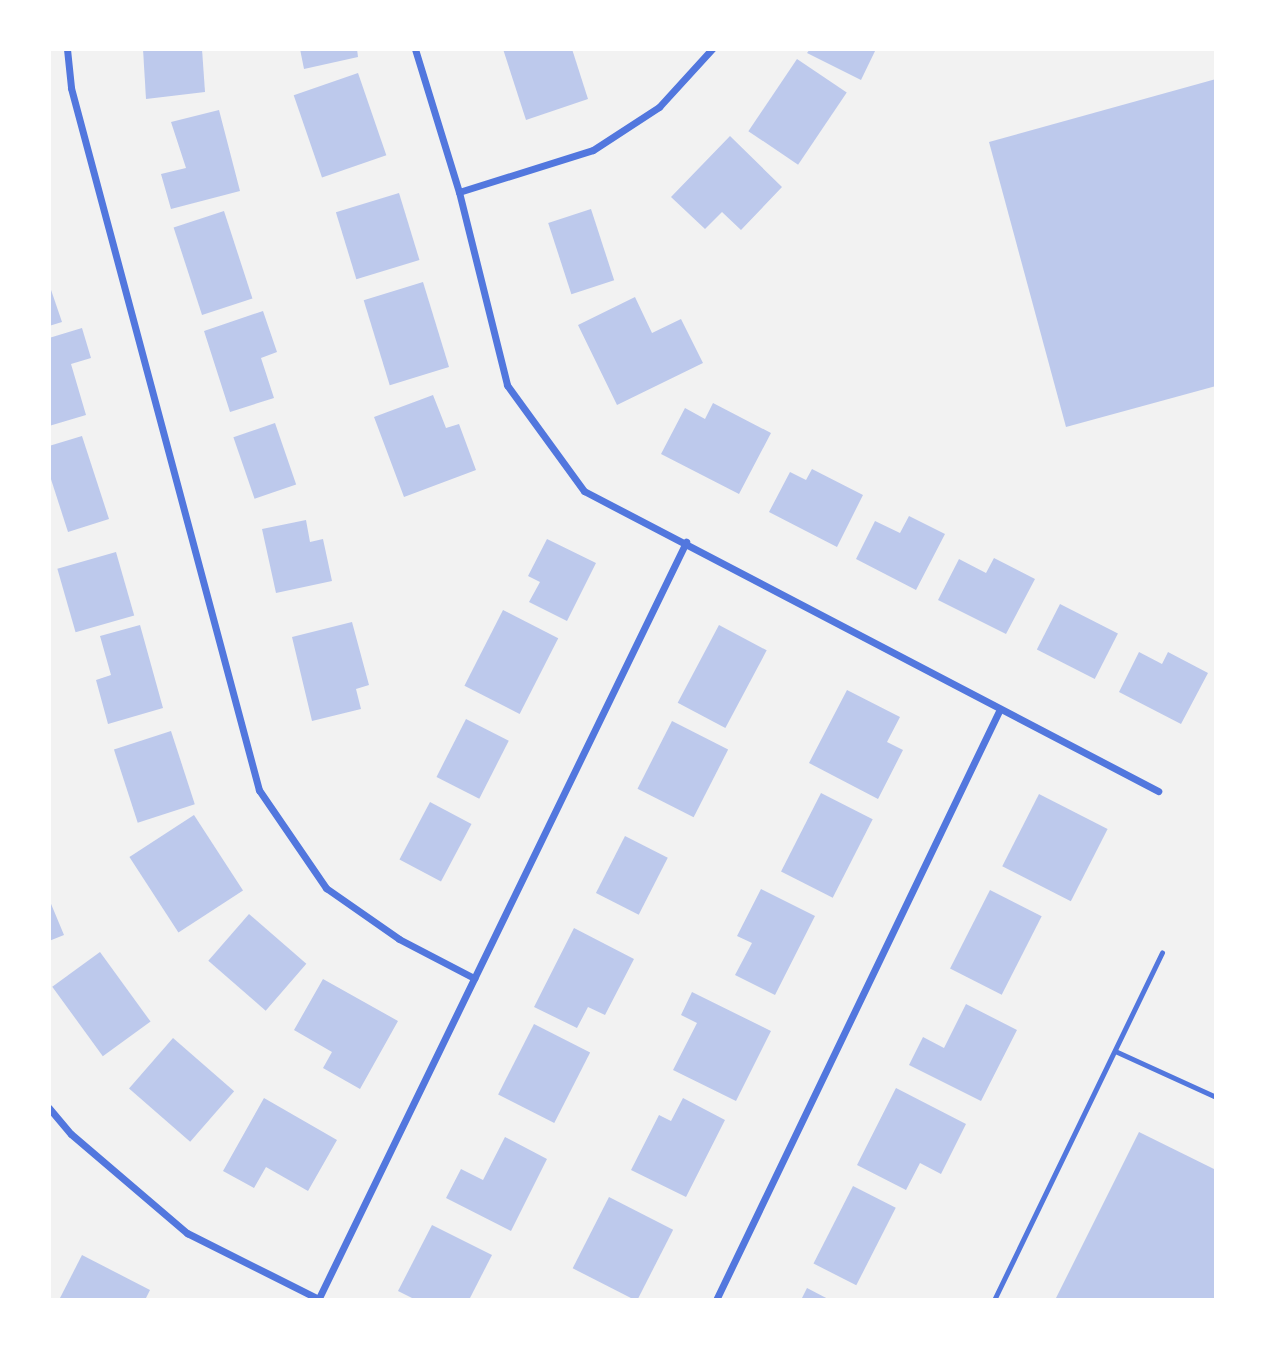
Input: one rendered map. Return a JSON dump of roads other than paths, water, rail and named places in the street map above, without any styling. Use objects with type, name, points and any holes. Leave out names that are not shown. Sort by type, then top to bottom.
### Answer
[{"type":"street","points":[[67,49],[71,88],[259,790],[327,888],[399,939],[474,978]]},
{"type":"street","points":[[415,49],[459,192],[508,385],[584,491],[686,542],[999,711],[1158,791]]},
{"type":"street","points":[[459,192],[593,150],[659,107],[712,49]]},
{"type":"street","points":[[49,1108],[71,1134],[187,1233],[318,1300],[686,542]]},
{"type":"street","points":[[716,1300],[999,711]]},
{"type":"lane","points":[[994,1300],[1162,952]]},
{"type":"lane","points":[[1115,1051],[1216,1097]]}]
